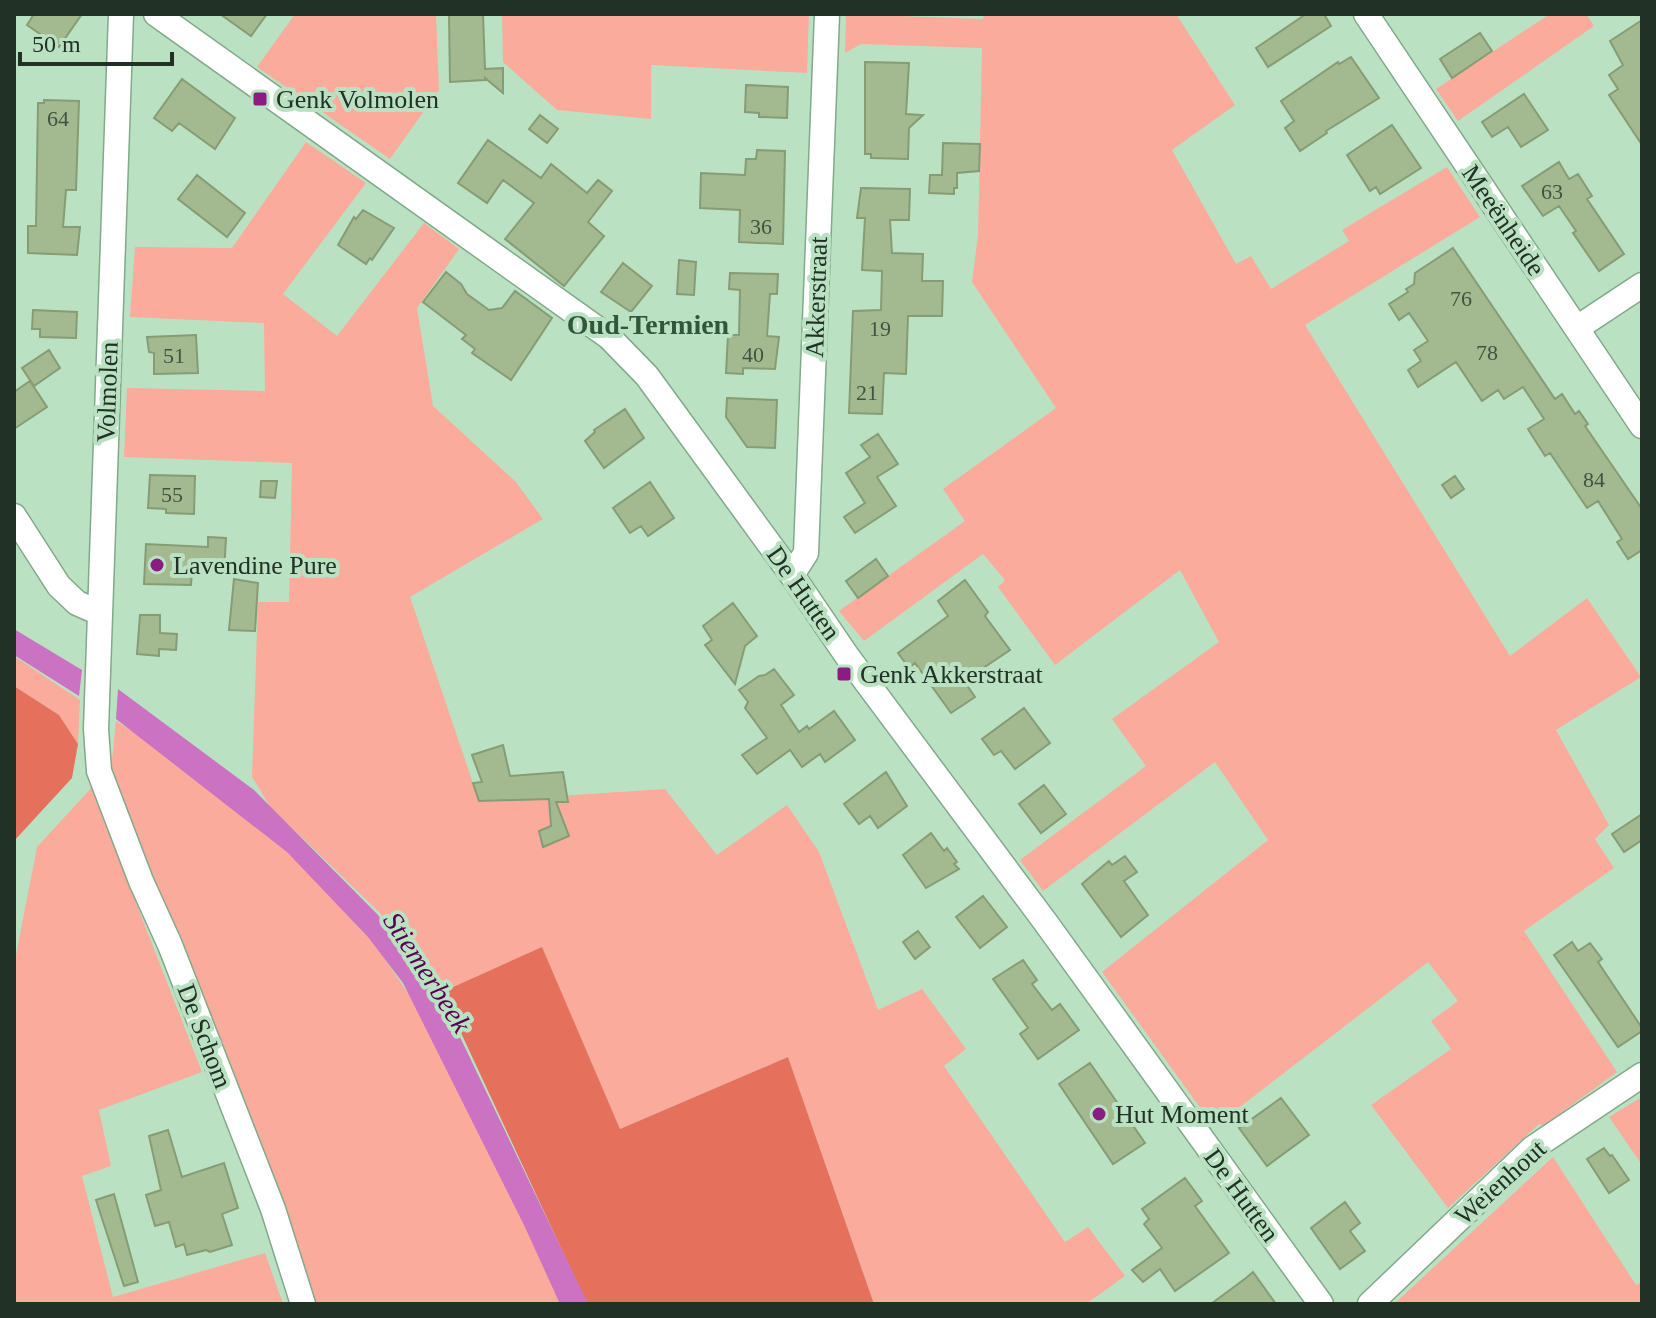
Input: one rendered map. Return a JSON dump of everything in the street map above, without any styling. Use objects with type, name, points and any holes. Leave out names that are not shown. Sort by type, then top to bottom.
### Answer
[{"type":"street","name":"Volmolen","points":[[99,771],[96,729],[121,14]]},
{"type":"street","name":"De Hutten","points":[[156,14],[609,337],[647,376],[847,656],[1046,923],[1321,1304]]},
{"type":"street","name":"Akkerstraat","points":[[792,575],[806,553],[827,14]]},
{"type":"street","name":"Meeënheide","points":[[1366,14],[1642,426]]},
{"type":"street","points":[[1577,328],[1642,285]]},
{"type":"street","points":[[14,516],[59,586],[77,603],[100,613]]},
{"type":"street","name":"De Schom","points":[[99,771],[273,1209],[303,1304]]},
{"type":"street","name":"Weienhout","points":[[1370,1304],[1533,1148],[1642,1075]]},
{"type":"shaded area","points":[[295,14],[436,14],[439,90],[390,159],[257,67]]},
{"type":"shaded area","points":[[502,14],[809,14],[807,73],[651,65],[651,119],[557,110],[503,62]]},
{"type":"shaded area","points":[[846,14],[983,19],[984,14],[1176,14],[1235,105],[1172,150],[1236,264],[1251,256],[1271,289],[1349,241],[1342,230],[1447,167],[1480,217],[1305,325],[1510,656],[1587,598],[1641,677],[1556,730],[1609,825],[1595,839],[1614,868],[1524,931],[1617,1072],[1543,1126],[1539,1124],[1448,1208],[1371,1105],[1451,1049],[1431,1021],[1458,1001],[1428,962],[1214,1127],[1102,972],[1268,840],[1215,762],[1043,891],[1020,860],[1146,766],[1112,719],[1219,642],[1180,570],[1055,665],[998,587],[1005,580],[983,554],[864,641],[839,611],[965,521],[943,489],[1056,408],[972,282],[978,235],[982,48],[861,44],[845,53]]},
{"type":"shaded area","points":[[1550,14],[1586,14],[1594,26],[1458,121],[1436,89]]},
{"type":"shaded area","points":[[306,142],[366,183],[283,294],[337,336],[424,223],[459,249],[417,308],[433,406],[515,481],[543,519],[410,597],[479,801],[665,789],[717,855],[787,805],[819,852],[878,1010],[922,989],[966,1049],[944,1066],[1065,1242],[1088,1227],[1125,1276],[1086,1304],[874,1304],[788,1057],[620,1129],[542,948],[442,992],[379,912],[271,808],[252,777],[258,602],[289,602],[292,463],[124,457],[127,388],[265,391],[264,323],[130,317],[135,247],[232,248]]},
{"type":"shaded area","points":[[14,629],[82,670],[79,696],[14,655]]},
{"type":"shaded area","points":[[14,656],[80,700],[78,744],[59,715],[14,686]]},
{"type":"shaded area","points":[[14,686],[59,715],[78,744],[72,778],[14,841]]},
{"type":"shaded area","points":[[118,689],[254,790],[378,915],[447,1010],[588,1304],[560,1304],[403,983],[368,937],[287,852],[116,719]]},
{"type":"shaded area","points":[[116,721],[215,783],[356,917],[442,1050],[566,1304],[313,1304],[111,770]]},
{"type":"shaded area","points":[[95,784],[138,908],[202,1072],[99,1110],[111,1166],[82,1176],[113,1297],[265,1253],[283,1304],[14,1304],[14,965],[37,847]]},
{"type":"shaded area","points":[[542,947],[620,1129],[788,1057],[874,1304],[587,1304],[442,992]]},
{"type":"shaded area","points":[[1642,1097],[1642,1165],[1609,1117]]},
{"type":"shaded area","points":[[1553,1157],[1636,1285],[1642,1282],[1642,1304],[1394,1304]]},
{"type":"building","points":[[34,14],[82,14],[59,47],[27,25]]},
{"type":"building","points":[[220,14],[267,14],[251,36]]},
{"type":"building","points":[[449,14],[483,14],[485,69],[503,68],[503,93],[485,78],[450,82]]},
{"type":"building","points":[[1306,14],[1324,14],[1331,26],[1268,67],[1256,48]]},
{"type":"building","points":[[1642,20],[1642,145],[1609,95],[1618,89],[1609,75],[1623,65],[1610,41]]},
{"type":"building","points":[[1480,33],[1492,51],[1452,78],[1440,59]]},
{"type":"building","points":[[1351,57],[1379,98],[1300,151],[1285,128],[1294,121],[1281,101],[1338,62]]},
{"type":"building","points":[[865,62],[909,63],[906,114],[923,115],[909,128],[908,159],[871,158],[871,154],[865,154]]},
{"type":"building","points":[[182,79],[235,118],[215,149],[179,123],[172,131],[154,118]]},
{"type":"building","points":[[746,85],[788,87],[787,118],[759,117],[759,113],[745,112]]},
{"type":"building","points":[[1524,94],[1548,130],[1521,147],[1508,127],[1492,137],[1482,122]]},
{"type":"building","points":[[44,100],[79,101],[76,190],[66,190],[63,227],[80,227],[77,255],[28,253],[28,226],[36,226],[38,103],[44,103]]},
{"type":"building","points":[[540,115],[558,129],[547,143],[529,129]]},
{"type":"building","points":[[1392,125],[1421,168],[1380,194],[1376,187],[1370,191],[1347,155]]},
{"type":"building","points":[[488,140],[541,178],[551,164],[587,193],[598,180],[612,191],[588,222],[604,236],[564,286],[505,239],[534,203],[503,180],[487,203],[458,183]]},
{"type":"building","points":[[943,143],[980,144],[979,171],[957,173],[954,194],[929,193],[930,175],[942,175]]},
{"type":"building","points":[[757,150],[785,151],[783,244],[739,242],[740,210],[700,208],[701,173],[745,175],[746,159],[756,159]]},
{"type":"building","points":[[1559,162],[1569,179],[1578,174],[1592,196],[1587,199],[1624,254],[1599,271],[1559,206],[1543,216],[1522,186]]},
{"type":"building","points":[[197,175],[245,213],[227,237],[178,199]]},
{"type":"building","points":[[861,188],[910,189],[909,220],[890,220],[892,253],[923,254],[922,281],[943,281],[942,316],[908,316],[906,374],[884,373],[882,414],[849,413],[853,311],[881,310],[882,271],[862,270],[865,218],[857,218]]},
{"type":"building","points":[[363,210],[394,228],[366,264],[338,245],[354,217],[356,219]]},
{"type":"building","points":[[1453,248],[1555,399],[1562,394],[1575,414],[1579,411],[1588,424],[1585,426],[1642,509],[1642,550],[1628,559],[1617,542],[1622,539],[1598,501],[1587,508],[1550,453],[1545,456],[1528,429],[1544,419],[1523,387],[1504,399],[1498,390],[1482,401],[1456,362],[1418,387],[1408,370],[1421,361],[1414,350],[1428,341],[1409,313],[1399,320],[1389,304],[1408,292],[1406,289],[1414,284],[1415,273]]},
{"type":"building","points":[[679,260],[696,262],[694,295],[677,294]]},
{"type":"building","points":[[623,263],[652,286],[631,312],[601,292]]},
{"type":"building","points":[[446,272],[461,284],[467,294],[489,310],[502,308],[515,291],[552,318],[511,380],[472,353],[475,349],[462,339],[466,335],[423,302]]},
{"type":"building","points":[[730,273],[778,274],[777,294],[770,294],[767,336],[779,337],[775,369],[743,368],[743,374],[726,373],[728,335],[739,335],[740,290],[729,289]]},
{"type":"building","points":[[33,310],[77,312],[76,338],[40,337],[40,329],[32,329]]},
{"type":"building","points":[[196,335],[198,373],[154,374],[154,353],[149,352],[147,337]]},
{"type":"building","points":[[49,350],[60,368],[34,386],[22,368]]},
{"type":"building","points":[[30,381],[47,407],[14,429],[14,392]]},
{"type":"building","points":[[727,398],[777,400],[775,448],[747,447],[726,417]]},
{"type":"building","points":[[625,409],[644,438],[604,468],[585,441],[594,430]]},
{"type":"building","points":[[878,434],[898,464],[877,477],[896,506],[855,533],[844,517],[865,503],[846,473],[870,457],[861,445]]},
{"type":"building","points":[[150,475],[195,476],[194,514],[166,513],[166,509],[148,508]]},
{"type":"building","points":[[1455,476],[1464,489],[1451,498],[1442,485]]},
{"type":"building","points":[[261,481],[277,481],[275,498],[260,497]]},
{"type":"building","points":[[650,482],[674,518],[648,536],[641,526],[630,533],[613,508]]},
{"type":"building","points":[[208,537],[226,538],[224,573],[192,572],[191,585],[144,584],[146,544],[208,547]]},
{"type":"building","points":[[876,559],[888,576],[858,598],[846,581]]},
{"type":"building","points":[[234,579],[258,583],[255,631],[229,630]]},
{"type":"building","points":[[965,580],[988,612],[985,616],[1010,650],[964,681],[975,697],[951,713],[915,663],[909,668],[898,653],[948,616],[938,601]]},
{"type":"building","points":[[733,603],[757,636],[745,646],[735,684],[705,645],[712,640],[703,626]]},
{"type":"building","points":[[140,615],[160,615],[160,633],[177,634],[176,650],[159,649],[159,656],[137,654]]},
{"type":"building","points":[[774,669],[794,695],[781,705],[799,732],[807,726],[809,729],[834,711],[855,740],[825,762],[820,754],[802,767],[790,750],[757,774],[742,755],[767,738],[745,708],[748,702],[739,690]]},
{"type":"building","points":[[1024,708],[1050,743],[1015,769],[1001,751],[994,755],[982,739]]},
{"type":"building","points":[[503,745],[510,776],[563,772],[568,802],[556,802],[569,836],[543,847],[539,831],[551,826],[549,799],[479,801],[473,783],[482,782],[472,755]]},
{"type":"building","points":[[886,772],[907,806],[878,828],[870,816],[859,824],[844,804]]},
{"type":"building","points":[[1044,785],[1066,814],[1041,833],[1019,804]]},
{"type":"building","points":[[1642,814],[1642,840],[1624,852],[1612,834]]},
{"type":"building","points":[[931,833],[944,851],[947,848],[959,869],[926,888],[903,855]]},
{"type":"building","points":[[1125,856],[1137,872],[1124,881],[1148,915],[1121,937],[1082,884],[1109,861],[1112,865]]},
{"type":"building","points":[[983,896],[1007,927],[980,948],[956,917]]},
{"type":"building","points":[[918,931],[930,947],[915,959],[903,942]]},
{"type":"building","points":[[1572,942],[1578,951],[1590,943],[1602,959],[1598,962],[1642,1028],[1618,1047],[1554,955]]},
{"type":"building","points":[[1023,960],[1037,980],[1032,984],[1052,1010],[1060,1004],[1079,1030],[1038,1059],[1020,1034],[1028,1028],[993,979]]},
{"type":"building","name":"Hut Moment","points":[[1090,1063],[1145,1143],[1113,1164],[1059,1084]]},
{"type":"building","points":[[1281,1098],[1309,1135],[1267,1166],[1239,1128]]},
{"type":"building","points":[[168,1130],[182,1177],[224,1163],[238,1208],[222,1214],[232,1245],[187,1255],[184,1244],[176,1247],[169,1222],[155,1226],[146,1195],[161,1190],[149,1136]]},
{"type":"building","points":[[1604,1148],[1629,1180],[1609,1193],[1587,1159]]},
{"type":"building","points":[[1185,1178],[1202,1201],[1195,1206],[1229,1253],[1175,1291],[1160,1269],[1143,1282],[1132,1270],[1162,1248],[1144,1224],[1149,1219],[1142,1209]]},
{"type":"building","points":[[114,1194],[138,1282],[124,1286],[96,1200]]},
{"type":"building","points":[[1345,1202],[1360,1223],[1350,1231],[1365,1251],[1340,1269],[1311,1228]]},
{"type":"building","points":[[1253,1272],[1276,1304],[1211,1304],[1246,1278]]},
{"type":"place","name":"Genk Volmolen","points":[[260,99]]},
{"type":"place","name":"Lavendine Pure","points":[[157,565]]},
{"type":"place","name":"Genk Akkerstraat","points":[[844,674]]},
{"type":"place","name":"Hut Moment","points":[[1099,1114]]},
{"type":"district","name":"Oud-Termien","points":[[648,324]]},
{"type":"water label","name":"Stiemerbeek","points":[[428,972]]}]
